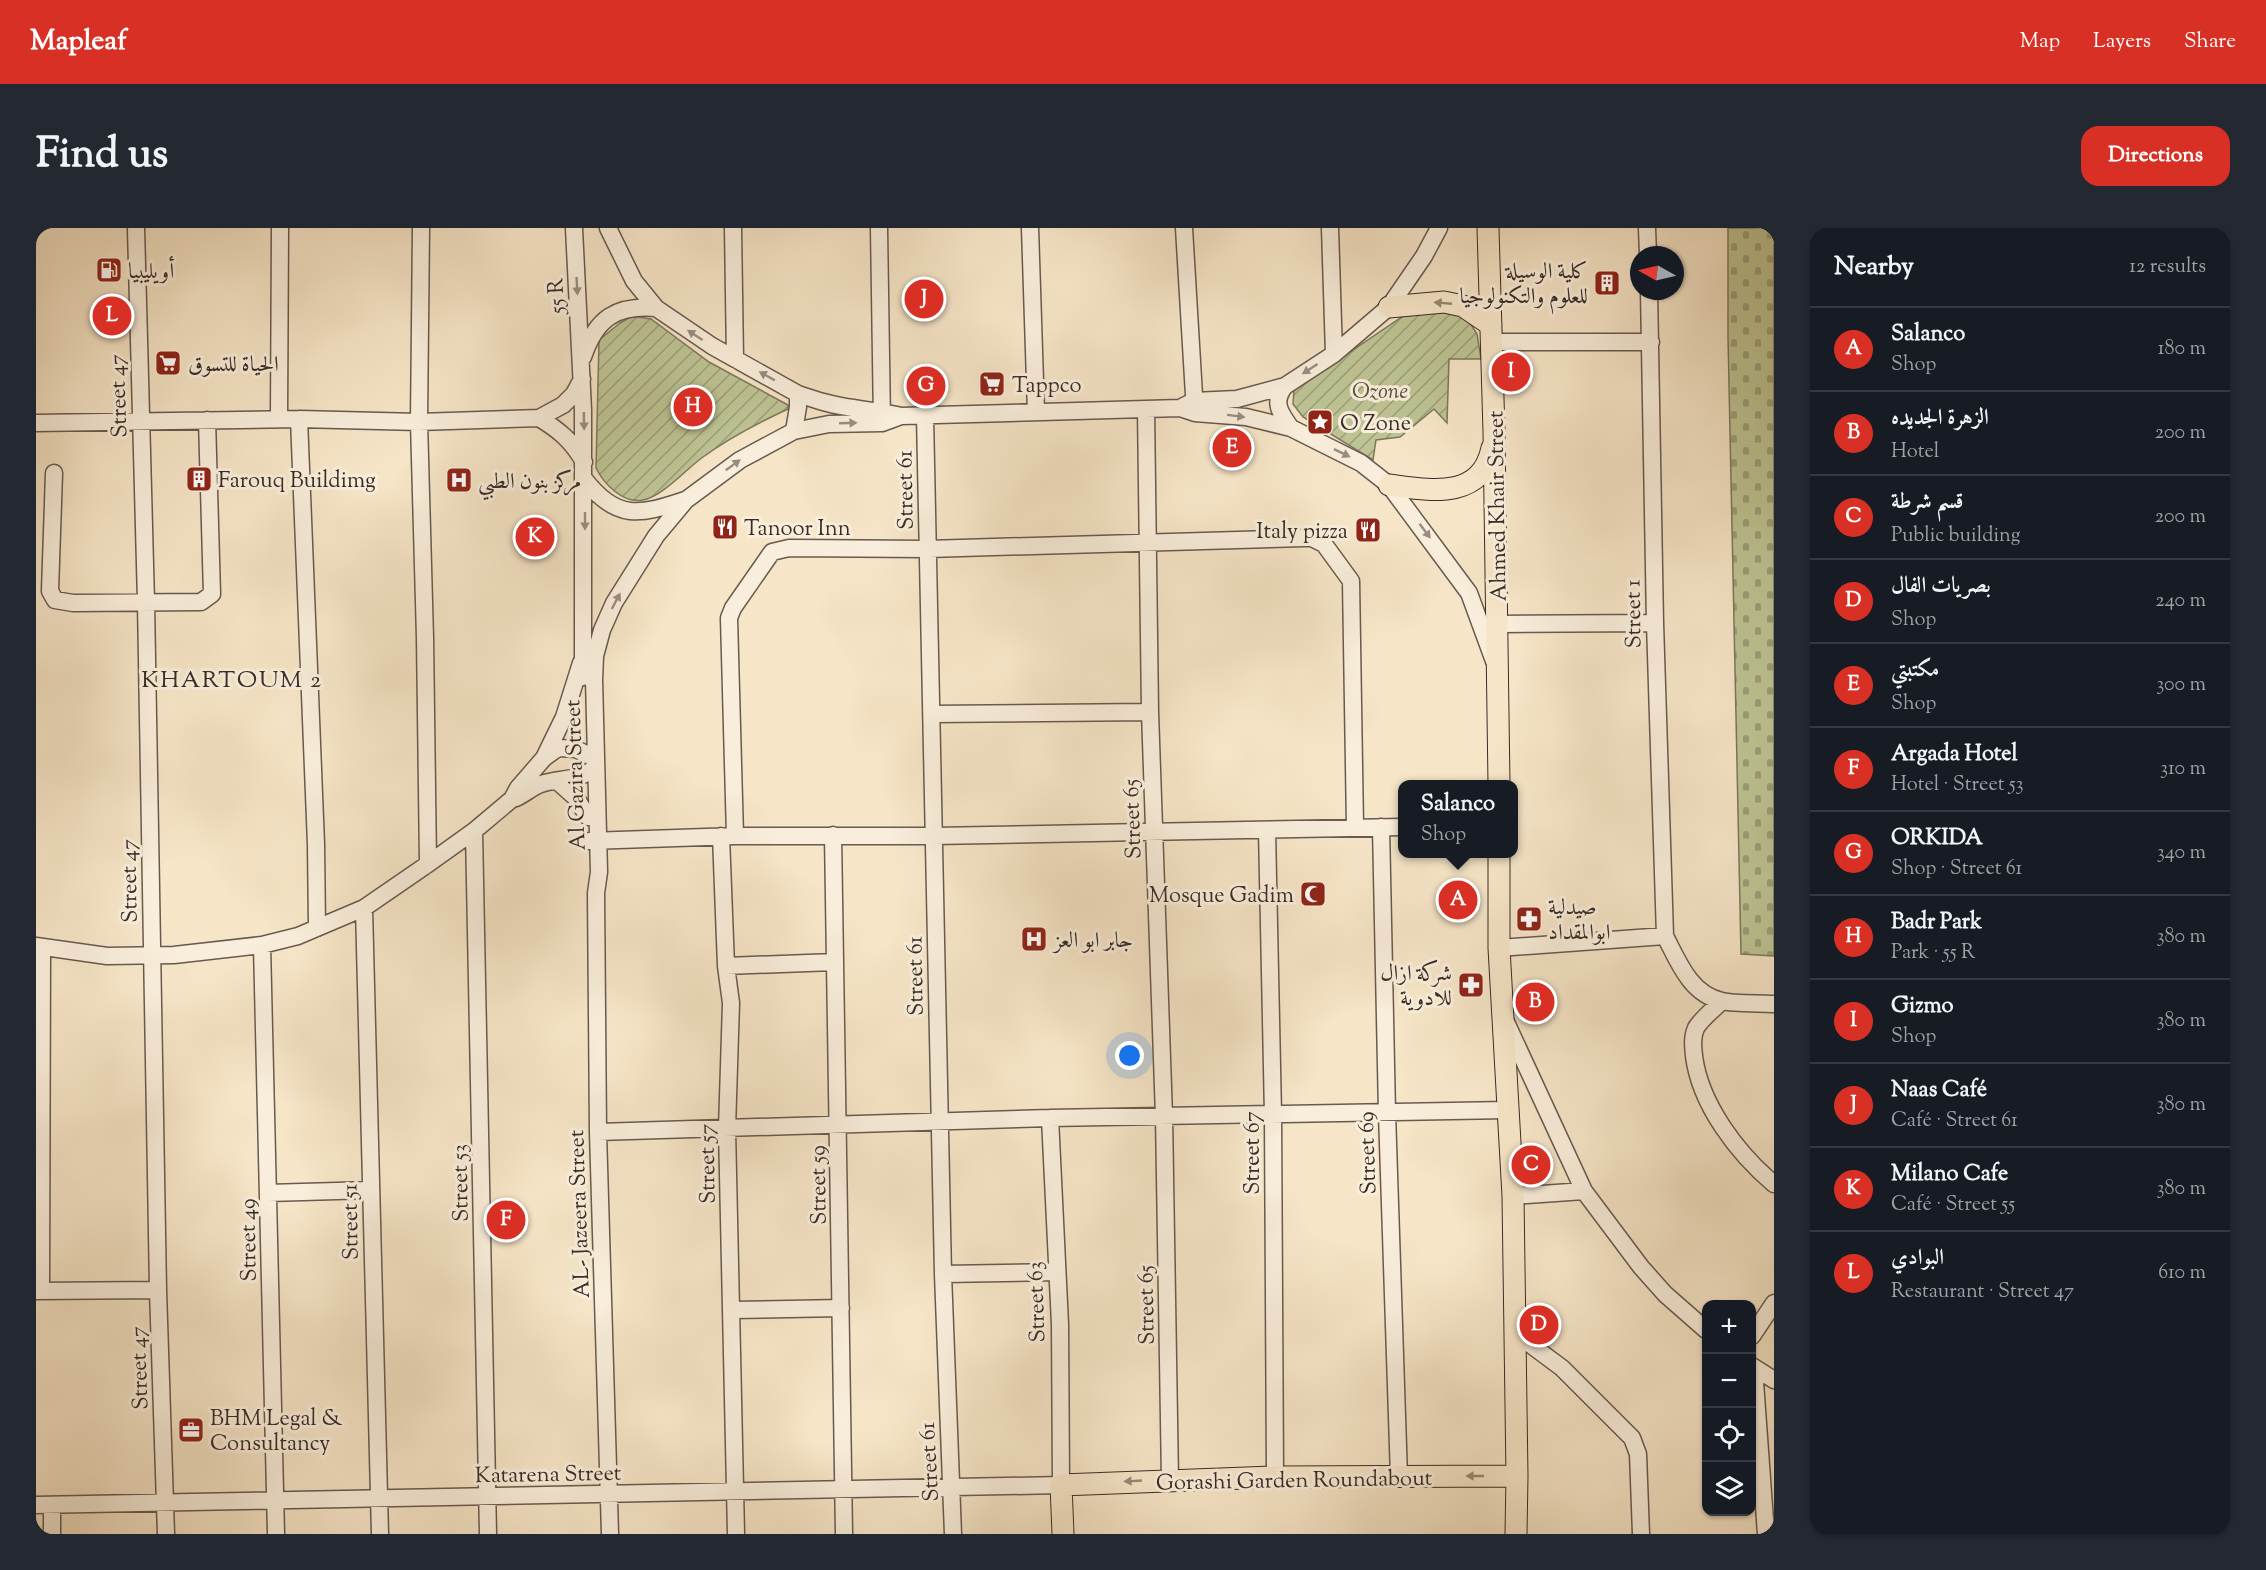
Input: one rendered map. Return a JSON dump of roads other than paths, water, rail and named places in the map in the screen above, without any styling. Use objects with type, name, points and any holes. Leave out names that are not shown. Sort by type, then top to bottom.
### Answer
[{"type":"main road","name":"Ahmed Khair Street","points":[[1488,228],[1498,624],[1499,780]]},
{"type":"main road","points":[[1389,307],[1444,302],[1462,306],[1491,333]]},
{"type":"main road","points":[[1389,485],[1438,491],[1452,489],[1469,482],[1485,469],[1492,452],[1494,432]]},
{"type":"main road","points":[[1500,858],[1502,1013],[1513,1196],[1516,1534]]},
{"type":"main road","name":"Gorashi Garden Roundabout","points":[[1061,1485],[1275,1477],[1517,1476]]},
{"type":"main road","points":[[1061,1485],[1063,1534]]},
{"type":"street","name":"Street 47","points":[[136,228],[146,602],[158,1290],[166,1534]]},
{"type":"street","points":[[279,419],[280,228]]},
{"type":"street","points":[[421,228],[419,422],[428,864]]},
{"type":"street","name":"55 R","points":[[574,228],[582,371],[589,656]]},
{"type":"street","points":[[608,228],[634,281],[656,308],[735,359],[798,394],[882,417]]},
{"type":"street","points":[[733,228],[735,359]]},
{"type":"street","points":[[879,228],[882,417]]},
{"type":"street","points":[[1030,228],[1036,412]]},
{"type":"street","points":[[1184,228],[1190,408]]},
{"type":"street","points":[[1330,228],[1334,354]]},
{"type":"street","points":[[1291,428],[1280,414],[1279,393],[1285,386],[1334,354],[1389,307],[1424,256],[1439,228]]},
{"type":"street","points":[[1647,228],[1648,246]]},
{"type":"street","name":"Street 1","points":[[1649,300],[1655,623],[1665,936]]},
{"type":"street","points":[[36,423],[279,419],[419,422],[539,418],[563,405],[574,394],[589,340],[605,320],[613,314],[633,307],[656,308]]},
{"type":"street","points":[[1491,333],[1651,342]]},
{"type":"street","points":[[512,799],[518,788],[544,758],[602,630],[629,578],[656,536],[686,500],[741,460],[794,431],[882,417],[1190,408],[1285,386]]},
{"type":"street","points":[[794,431],[798,394]]},
{"type":"street","points":[[1190,408],[1246,417],[1291,428],[1361,463],[1389,485],[1469,593],[1499,676]]},
{"type":"street","name":"Street 65","points":[[1146,409],[1150,712],[1164,1116],[1170,1480]]},
{"type":"street","name":"Street 61","points":[[926,416],[939,1122],[953,1534]]},
{"type":"street","points":[[539,418],[570,440],[596,493],[609,504],[636,513],[648,512],[686,500]]},
{"type":"street","points":[[299,419],[316,844],[317,928]]},
{"type":"street","points":[[54,473],[50,591],[55,600],[73,603],[201,602],[212,594],[207,420]]},
{"type":"street","points":[[928,549],[1312,538],[1324,544],[1348,576],[1352,587],[1355,827]]},
{"type":"street","name":"Street 57","points":[[736,1534],[727,1129],[731,1003],[726,966],[728,628],[733,608],[772,552],[779,549],[928,549]]},
{"type":"street","points":[[1498,624],[1655,623]]},
{"type":"street","points":[[589,656],[588,817],[594,841],[728,836],[934,836],[1398,827]]},
{"type":"street","points":[[932,714],[1150,712]]},
{"type":"street","points":[[544,758],[560,748],[590,763]]},
{"type":"street","points":[[158,1290],[39,1291],[39,947],[107,956],[174,955],[262,945],[298,936],[364,908],[474,831],[512,799],[541,784],[557,782],[590,763]]},
{"type":"street","name":"Al Gazira Street","points":[[590,763],[594,841]]},
{"type":"street","points":[[557,782],[576,798],[588,817]]},
{"type":"street","name":"Street 69","points":[[1381,827],[1387,1113],[1399,1477]]},
{"type":"street","name":"Street 67","points":[[1267,830],[1273,1115],[1275,1477]]},
{"type":"street","name":"Street 53","points":[[474,831],[488,1534]]},
{"type":"street","name":"Street 59","points":[[833,835],[844,1534]]},
{"type":"street","name":"AL- Jazeera Street","points":[[594,841],[590,874],[596,893],[598,1132],[610,1534]]},
{"type":"street","name":"Street 51","points":[[364,908],[380,1534]]},
{"type":"street","points":[[1500,948],[1665,936],[1688,978],[1704,994],[1722,1001],[1774,1004]]},
{"type":"street","name":"Street 49","points":[[262,945],[276,1534]]},
{"type":"street","points":[[726,966],[834,963]]},
{"type":"street","points":[[1722,1001],[1696,1029],[1692,1042],[1696,1070],[1705,1096],[1719,1120],[1732,1139],[1774,1184]]},
{"type":"street","points":[[1502,1013],[1584,1191],[1641,1267],[1665,1294],[1702,1326]]},
{"type":"street","points":[[598,1132],[1050,1118],[1507,1110]]},
{"type":"street","name":"Street 63","points":[[1050,1118],[1060,1324],[1061,1485]]},
{"type":"street","points":[[268,1193],[371,1190]]},
{"type":"street","points":[[1513,1196],[1584,1191]]},
{"type":"street","points":[[943,1274],[1057,1272]]},
{"type":"street","points":[[1756,1330],[1774,1303]]},
{"type":"street","points":[[732,1310],[841,1308]]},
{"type":"street","points":[[1515,1333],[1562,1368],[1632,1438],[1638,1454],[1641,1534]]},
{"type":"street","points":[[1756,1369],[1774,1380]]},
{"type":"street","points":[[1756,1406],[1766,1534]]},
{"type":"street","name":"Katarena Street","points":[[44,1505],[1061,1485]]},
{"type":"street","points":[[44,1505],[52,1534]]},
{"type":"place","name":"أويليبيا","points":[[109,270]]},
{"type":"place","name":"كلية الوسيلة للعلوم والتكنولوجيا","points":[[1607,283]]},
{"type":"place","name":"Naas Café","points":[[924,299]]},
{"type":"place","name":"البوادي","points":[[112,316]]},
{"type":"place","name":"الحياة للتسوق","points":[[168,363]]},
{"type":"place","name":"Gizmo","points":[[1511,372]]},
{"type":"place","name":"Tappco","points":[[992,384]]},
{"type":"place","name":"ORKIDA","points":[[926,386]]},
{"type":"place","name":"Badr Park","points":[[693,407]]},
{"type":"place","name":"O Zone","points":[[1320,422]]},
{"type":"place","name":"مكتبتي","points":[[1232,448]]},
{"type":"place","name":"Farouq Buildimg","points":[[199,479]]},
{"type":"place","name":"مركز بنون الطبي","points":[[459,480]]},
{"type":"place","name":"Tanoor Inn","points":[[725,527]]},
{"type":"place","name":"Italy pizza","points":[[1368,530]]},
{"type":"place","name":"Milano Cafe","points":[[535,537]]},
{"type":"place","name":"Mosque Gadim","points":[[1313,894]]},
{"type":"place","name":"Salanco","points":[[1458,900]]},
{"type":"place","name":"صيدلية ابوالمقداد","points":[[1529,919]]},
{"type":"place","name":"جابر ابو العز","points":[[1034,939]]},
{"type":"place","name":"شركة ازال للادوية","points":[[1471,985]]},
{"type":"place","name":"الزهرة الجديده","points":[[1535,1002]]},
{"type":"place","name":"قسم شرطة","points":[[1531,1165]]},
{"type":"place","name":"Argada Hotel","points":[[506,1220]]},
{"type":"place","name":"بصريات الفال","points":[[1539,1325]]},
{"type":"place","name":"BHM Legal & Consultancy","points":[[191,1430]]},
{"type":"district","name":"KHARTOUM 2","points":[[232,679]]},
{"type":"park label","name":"Ozone","points":[[1380,390]]}]
